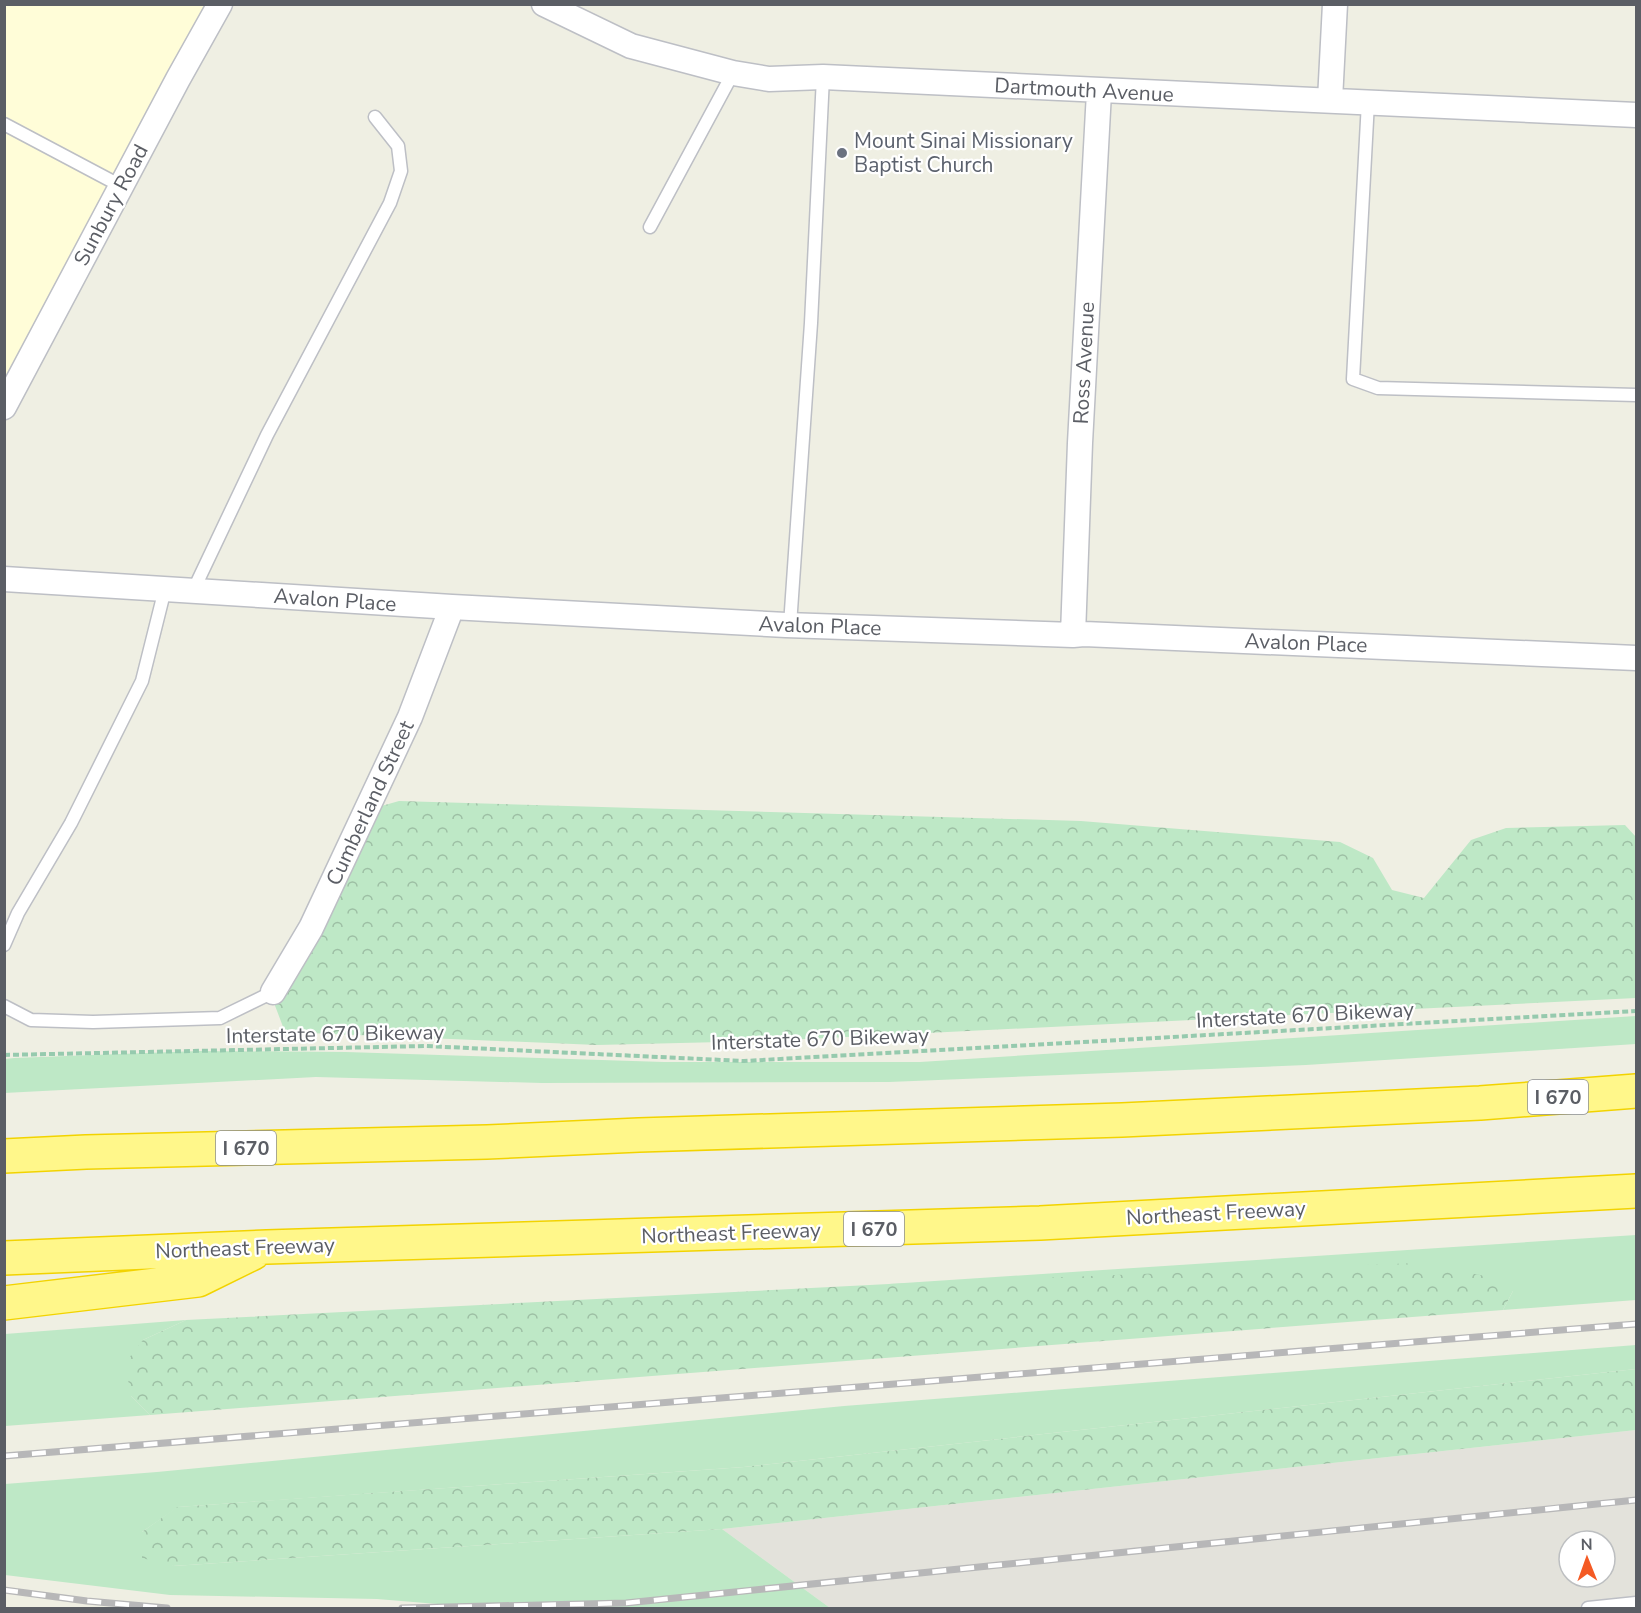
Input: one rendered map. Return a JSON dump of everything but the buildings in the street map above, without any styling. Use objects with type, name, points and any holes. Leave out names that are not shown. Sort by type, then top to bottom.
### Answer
[{"type":"highway","name":"I 670","points":[[4,1156],[1122,1120],[1480,1102],[1636,1091]]},
{"type":"highway","points":[[4,1136],[229,1133],[487,1142]]},
{"type":"highway","name":"Northeast Freeway","points":[[4,1258],[267,1247],[1040,1223],[1636,1191]]},
{"type":"highway","points":[[4,1303],[198,1280],[267,1247]]},
{"type":"street","name":"Sunbury Road","points":[[4,408],[220,4]]},
{"type":"street","name":"Dartmouth Avenue","points":[[544,4],[631,46],[733,73],[770,79],[823,78],[1636,115]]},
{"type":"street","points":[[1330,100],[1335,4]]},
{"type":"street","name":"Ross Avenue","points":[[1073,635],[1080,443],[1099,92]]},
{"type":"street","name":"Avalon Place","points":[[4,579],[452,608],[790,625],[1096,634],[1636,658]]},
{"type":"street","name":"Cumberland Street","points":[[273,992],[311,928],[410,717],[452,608]]},
{"type":"lane","points":[[650,227],[733,73]]},
{"type":"lane","points":[[790,625],[811,323],[823,78]]},
{"type":"lane","points":[[1368,102],[1353,379],[1378,388],[1636,395]]},
{"type":"lane","points":[[192,591],[267,435],[390,203],[401,171],[398,146],[375,117]]},
{"type":"lane","points":[[6,130],[121,186]]},
{"type":"lane","points":[[4,945],[18,913],[71,823],[142,681],[165,589]]},
{"type":"lane","points":[[4,1006],[31,1020],[93,1022],[220,1018],[273,992]]},
{"type":"lane","points":[[1588,1608],[1636,1603]]},
{"type":"path","name":"Interstate 670 Bikeway","points":[[4,1055],[426,1046],[744,1061],[1636,1011]]},
{"type":"shaded area","points":[[5,5],[224,5],[5,417]]},
{"type":"shaded area","points":[[1636,1430],[1636,1608],[830,1608],[722,1529]]},
{"type":"green space","points":[[399,801],[1081,821],[1340,842],[1373,858],[1392,890],[1424,898],[1471,840],[1506,828],[1625,825],[1636,837],[1636,998],[766,1041],[597,1045],[285,1032],[274,1003],[371,809]]},
{"type":"green space","points":[[1636,1016],[1636,1044],[1306,1065],[889,1082],[542,1083],[316,1077],[4,1093],[5,1059],[14,1058],[199,1051],[346,1052],[664,1062],[920,1062]]},
{"type":"green space","points":[[1636,1235],[1636,1300],[1503,1310],[1513,1291],[889,1284]]},
{"type":"green space","points":[[1417,1263],[1501,1279],[1513,1291],[1503,1310],[150,1415],[131,1396],[125,1363],[143,1340],[186,1320],[889,1284]]},
{"type":"green space","points":[[186,1320],[143,1340],[131,1396],[150,1415],[5,1426],[5,1334]]},
{"type":"green space","points":[[1636,1345],[1636,1369],[744,1467],[178,1507],[142,1532],[173,1566],[722,1529],[830,1608],[486,1608],[377,1599],[170,1595],[5,1575],[5,1484],[157,1472],[844,1406]]},
{"type":"green space","points":[[1636,1369],[1636,1430],[722,1529],[173,1566],[142,1558],[142,1532],[177,1507],[744,1467]]},
{"type":"railway","points":[[4,1456],[1636,1324]]},
{"type":"railway","points":[[402,1608],[626,1603],[1636,1500]]},
{"type":"railway","points":[[4,1590],[87,1601],[167,1608]]},
{"type":"place","name":"Mount Sinai Missionary Baptist Church","points":[[842,153]]}]
